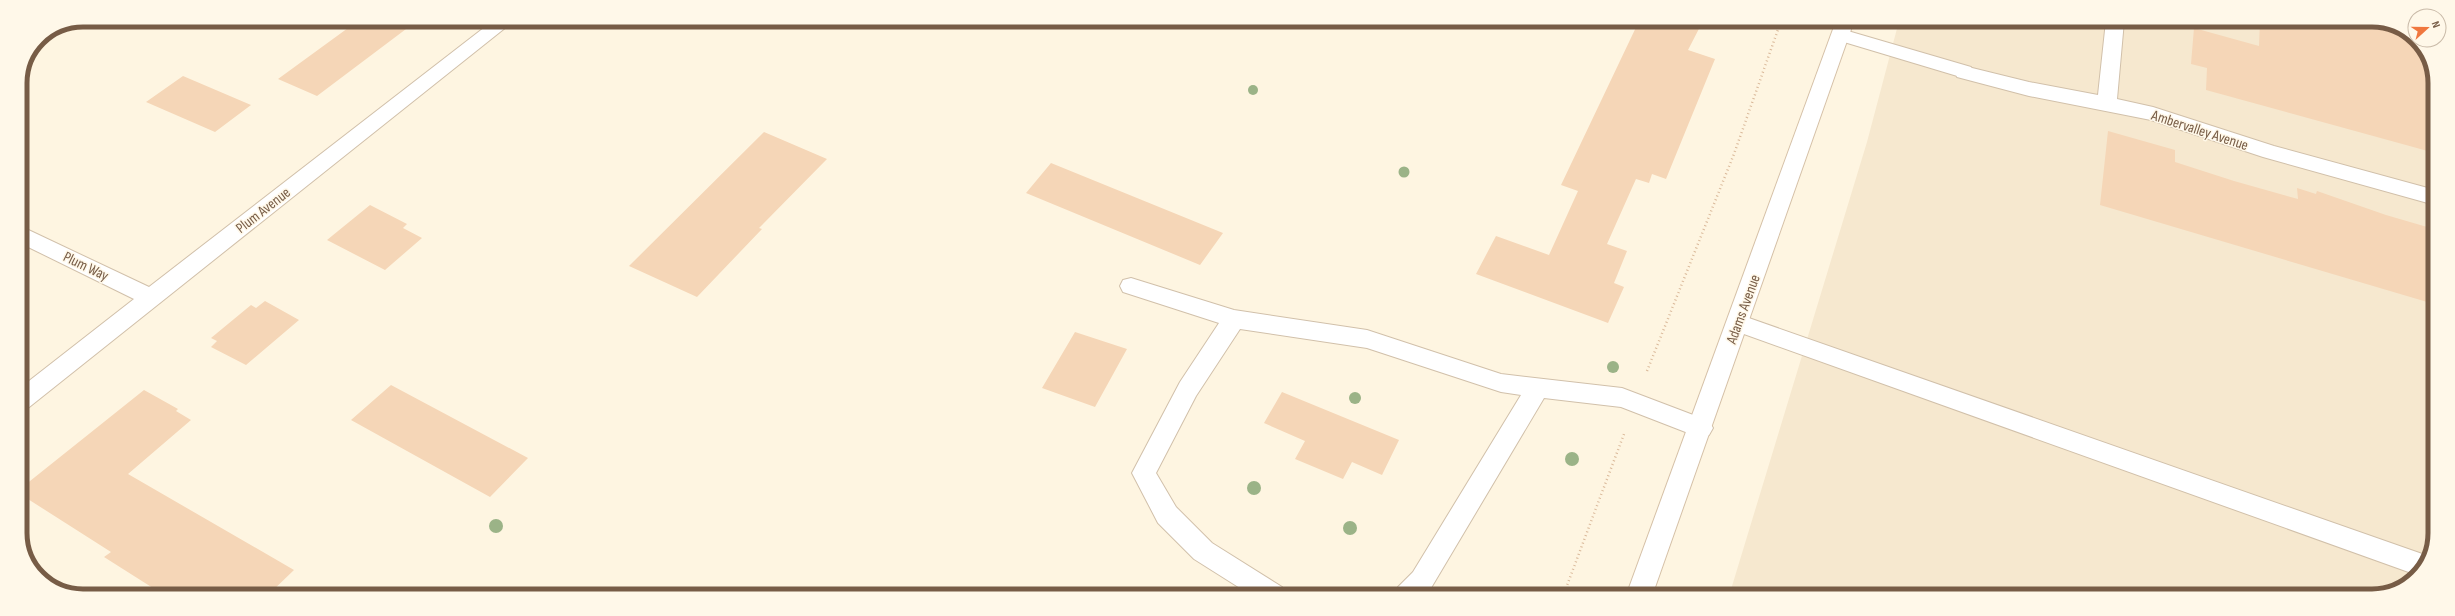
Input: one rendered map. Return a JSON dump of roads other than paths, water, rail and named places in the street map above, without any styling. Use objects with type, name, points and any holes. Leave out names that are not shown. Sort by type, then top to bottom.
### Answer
[{"type":"street","name":"Plum Avenue","points":[[27,395],[497,27]]},
{"type":"street","points":[[2107,104],[2114,27]]},
{"type":"street","name":"Ambervalley Avenue","points":[[1843,28],[1964,72],[2029,89],[2153,114],[2270,152],[2428,196]]},
{"type":"street","name":"Adams Avenue","points":[[1642,589],[1701,428],[1843,28]]},
{"type":"street","name":"Plum Way","points":[[27,237],[151,298]]},
{"type":"street","points":[[1131,286],[1234,319],[1367,339],[1501,383],[1622,398],[1701,428]]},
{"type":"street","points":[[1234,319],[1188,389],[1144,473],[1167,516],[1203,551],[1263,589]]},
{"type":"street","points":[[1738,323],[2418,564]]},
{"type":"street","points":[[1414,589],[1422,580],[1538,388]]}]
